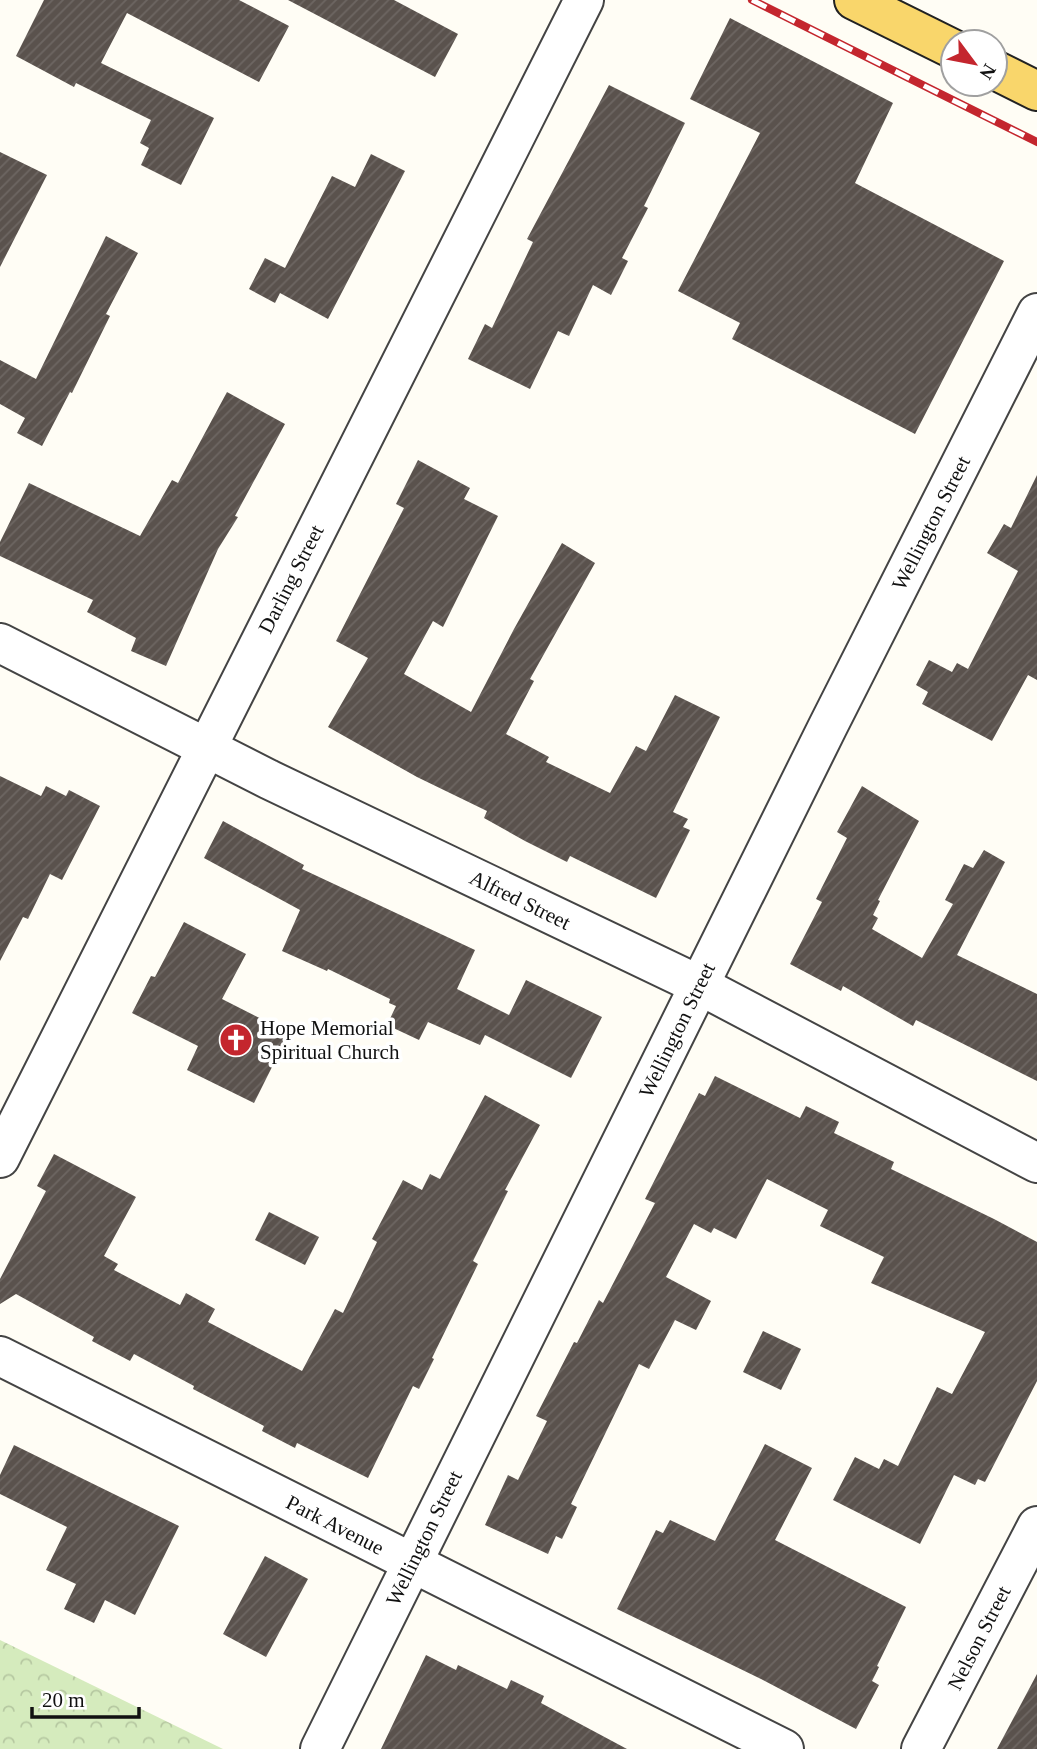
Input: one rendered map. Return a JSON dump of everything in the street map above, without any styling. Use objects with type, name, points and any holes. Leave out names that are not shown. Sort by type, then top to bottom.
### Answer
[{"type":"main road","points":[[854,0],[939,43]]},
{"type":"main road","points":[[1009,77],[1037,91]]},
{"type":"street","name":"Darling Street","points":[[0,1158],[584,0]]},
{"type":"street","name":"Wellington Street","points":[[320,1749],[828,726],[1037,313]]},
{"type":"street","name":"Alfred Street","points":[[0,643],[205,748],[699,985],[1037,1163]]},
{"type":"street","name":"Park Avenue","points":[[0,1356],[784,1749]]},
{"type":"street","name":"Nelson Street","points":[[921,1749],[1037,1526]]},
{"type":"green space","points":[[0,1640],[223,1749],[0,1749]]},
{"type":"building","points":[[44,0],[239,0],[289,26],[259,82],[127,13],[101,63],[214,118],[181,185],[141,165],[149,148],[140,143],[151,120],[76,83],[74,87],[16,56]]},
{"type":"building","points":[[288,0],[394,0],[458,34],[435,77]]},
{"type":"building","points":[[730,18],[893,103],[855,183],[1004,261],[915,434],[732,339],[740,323],[678,291],[760,133],[690,99]]},
{"type":"building","points":[[609,85],[685,123],[644,206],[648,208],[622,258],[628,261],[611,295],[593,285],[569,336],[558,331],[530,389],[468,359],[485,324],[492,328],[533,242],[527,239]]},
{"type":"building","points":[[0,152],[47,175],[0,267]]},
{"type":"building","points":[[371,154],[405,171],[328,319],[280,293],[275,303],[249,289],[265,258],[285,268],[332,176],[355,187]]},
{"type":"building","points":[[106,236],[138,253],[106,314],[110,316],[72,393],[70,392],[42,446],[17,433],[25,418],[0,404],[0,360],[36,379]]},
{"type":"building","points":[[227,392],[285,424],[235,516],[238,517],[218,549],[166,666],[131,651],[136,638],[87,612],[93,600],[0,556],[0,542],[29,483],[140,536],[172,480],[178,483]]},
{"type":"building","points":[[418,460],[470,488],[464,499],[498,516],[443,627],[433,621],[404,674],[471,712],[562,543],[595,563],[530,679],[534,681],[506,734],[549,757],[546,762],[610,793],[636,746],[646,751],[675,695],[720,717],[673,812],[688,819],[683,827],[690,830],[656,898],[570,856],[567,862],[525,841],[484,818],[487,811],[417,777],[328,727],[368,658],[336,641],[404,508],[396,504]]},
{"type":"building","points":[[1037,475],[1037,680],[1028,675],[992,741],[922,704],[928,692],[916,685],[929,660],[952,672],[957,663],[968,669],[1018,571],[987,553],[1004,524],[1011,528]]},
{"type":"building","points":[[0,776],[41,796],[46,786],[66,796],[69,790],[100,806],[62,880],[50,874],[28,919],[23,917],[0,961]]},
{"type":"building","points":[[862,786],[919,821],[878,900],[880,901],[873,915],[878,918],[872,929],[922,958],[953,904],[945,900],[964,864],[973,868],[984,850],[1005,862],[957,955],[1037,994],[1037,1081],[916,1020],[913,1026],[843,986],[841,991],[790,964],[822,902],[816,899],[847,838],[837,832]]},
{"type":"building","points":[[223,821],[304,865],[302,869],[475,950],[457,989],[509,1015],[526,980],[602,1017],[571,1078],[485,1035],[480,1045],[428,1022],[419,1040],[387,1025],[396,1006],[389,1003],[390,999],[328,969],[327,971],[282,951],[300,910],[204,858]]},
{"type":"building","name":"Hope Memorial Spiritual Church","points":[[184,922],[246,954],[222,999],[289,1033],[254,1103],[187,1070],[198,1046],[132,1013],[151,976],[155,977]]},
{"type":"building","points":[[715,1076],[800,1118],[806,1106],[839,1122],[834,1133],[894,1162],[891,1169],[1037,1242],[1037,1381],[985,1482],[978,1479],[975,1485],[954,1475],[920,1544],[833,1500],[855,1457],[879,1469],[884,1459],[898,1466],[937,1387],[952,1394],[985,1332],[871,1283],[884,1257],[820,1226],[828,1210],[767,1179],[736,1239],[714,1228],[711,1233],[694,1224],[666,1277],[711,1301],[696,1330],[675,1320],[649,1369],[639,1364],[571,1504],[577,1507],[562,1539],[556,1536],[548,1554],[485,1525],[508,1475],[518,1480],[547,1421],[536,1416],[574,1342],[577,1343],[599,1300],[603,1303],[655,1203],[645,1199],[699,1093],[705,1096]]},
{"type":"building","points":[[485,1095],[540,1125],[505,1190],[508,1191],[473,1261],[478,1264],[432,1358],[434,1359],[419,1389],[413,1386],[368,1478],[297,1443],[295,1448],[262,1431],[264,1426],[193,1389],[194,1386],[134,1354],[130,1361],[92,1341],[94,1337],[16,1294],[0,1304],[0,1279],[46,1191],[37,1186],[54,1154],[136,1197],[104,1256],[118,1264],[114,1270],[180,1305],[186,1293],[215,1309],[208,1322],[302,1371],[335,1309],[343,1313],[377,1242],[372,1239],[403,1180],[422,1190],[430,1174],[440,1179]]},
{"type":"building","points":[[269,1212],[319,1237],[305,1265],[255,1240]]},
{"type":"building","points":[[763,1331],[801,1349],[781,1390],[743,1372]]},
{"type":"building","points":[[765,1444],[812,1468],[775,1540],[906,1607],[877,1666],[879,1667],[872,1681],[879,1685],[856,1729],[617,1609],[656,1530],[663,1533],[670,1520],[715,1541]]},
{"type":"building","points":[[14,1445],[179,1526],[135,1615],[105,1600],[94,1623],[64,1609],[76,1584],[46,1570],[67,1527],[0,1494],[0,1475]]},
{"type":"building","points":[[265,1556],[308,1579],[266,1657],[223,1634]]},
{"type":"building","points":[[426,1655],[456,1670],[458,1665],[507,1689],[511,1680],[544,1696],[541,1703],[627,1749],[381,1749]]},
{"type":"building","points":[[1037,1674],[1037,1749],[997,1749]]},
{"type":"railway","points":[[752,0],[1037,142]]},
{"type":"place","name":"Hope Memorial Spiritual Church","points":[[236,1040]]}]
